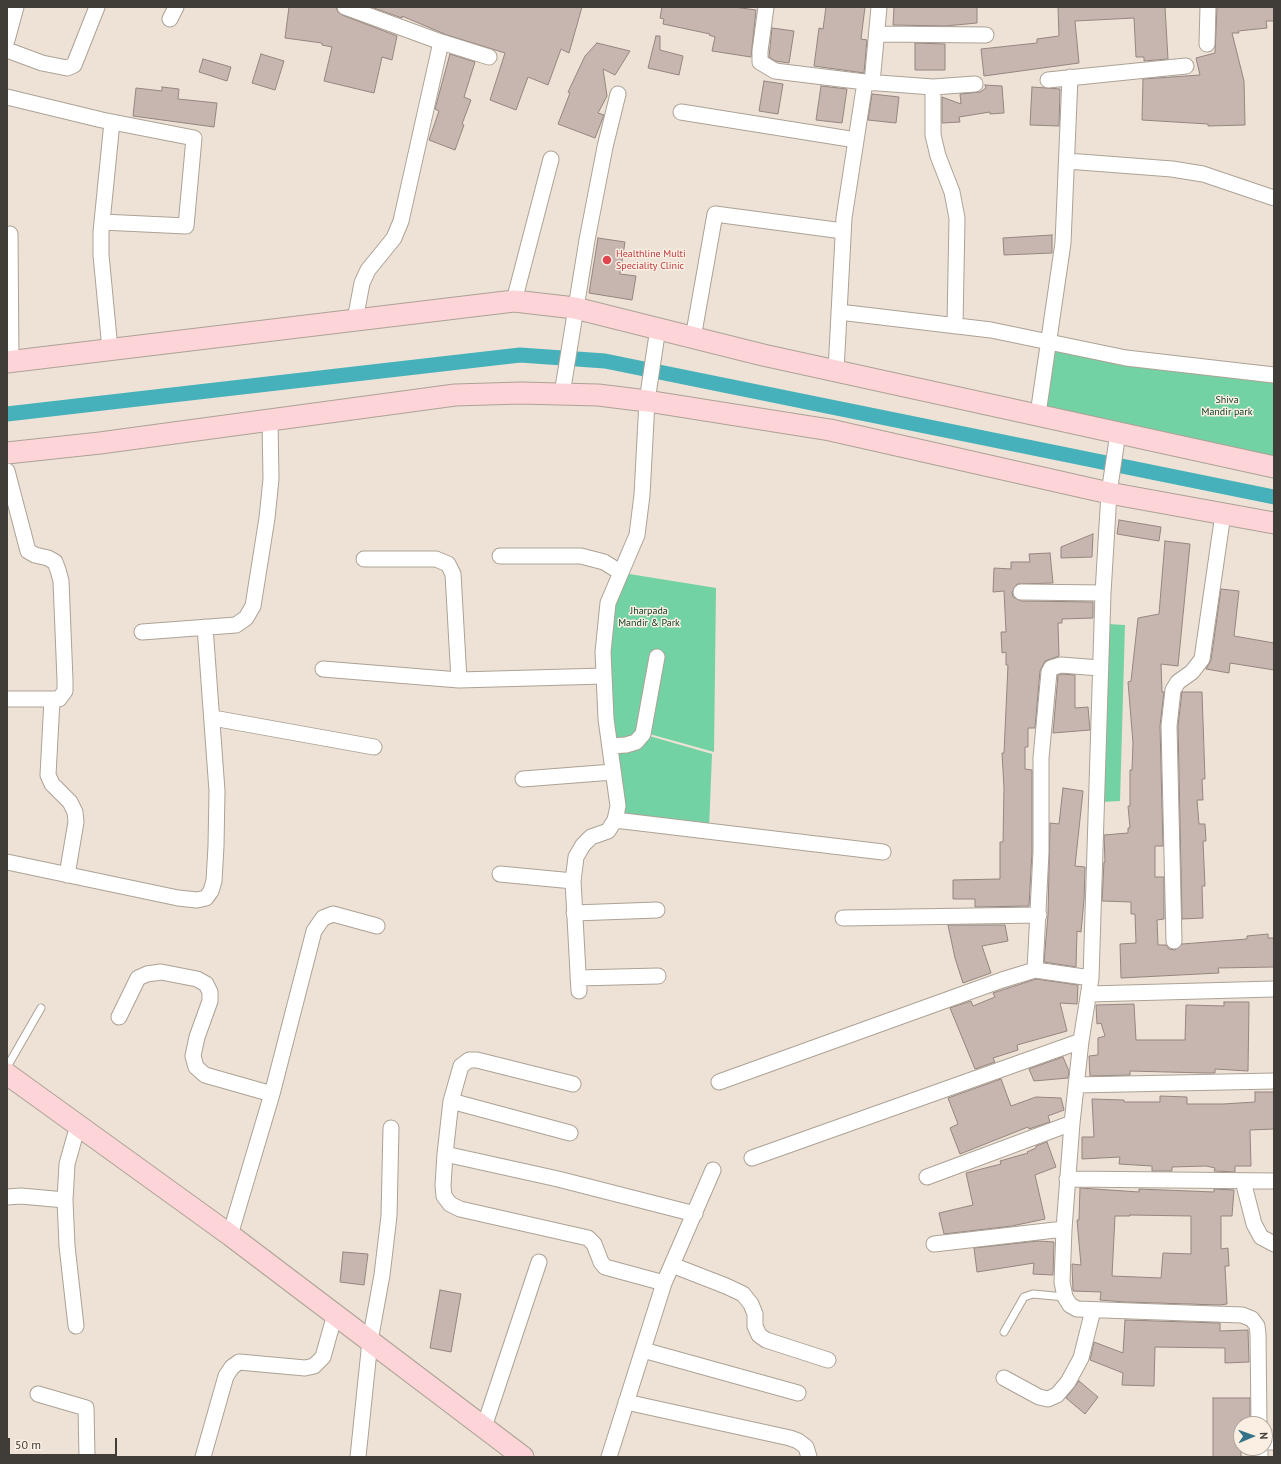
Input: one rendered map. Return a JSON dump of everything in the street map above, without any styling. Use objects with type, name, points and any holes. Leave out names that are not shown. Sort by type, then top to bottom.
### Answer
[{"type":"street","points":[[7,40],[16,7]]},
{"type":"street","points":[[7,50],[42,63],[67,68],[74,65],[97,7]]},
{"type":"street","points":[[345,7],[441,42],[489,57]]},
{"type":"street","points":[[766,7],[760,62],[767,68],[775,71],[868,83],[933,87],[974,84]]},
{"type":"street","points":[[836,371],[843,231],[856,140],[877,34],[879,7]]},
{"type":"street","points":[[1207,44],[1208,7]]},
{"type":"street","points":[[877,34],[986,35]]},
{"type":"street","points":[[355,320],[362,283],[368,270],[394,238],[401,221],[441,42]]},
{"type":"street","points":[[1048,80],[1070,76],[1186,66]]},
{"type":"street","points":[[1038,414],[1050,342],[1063,243],[1070,76]]},
{"type":"street","points":[[933,87],[933,135],[938,156],[952,192],[957,218],[955,326]]},
{"type":"street","points":[[562,394],[575,308],[605,147],[618,94]]},
{"type":"street","points":[[7,97],[112,122],[194,138],[186,226],[102,222]]},
{"type":"street","points":[[681,112],[856,140]]},
{"type":"street","points":[[110,349],[101,254],[102,222],[112,122]]},
{"type":"street","points":[[514,301],[551,159]]},
{"type":"street","points":[[1067,161],[1172,169],[1204,174],[1274,198]]},
{"type":"street","points":[[693,338],[715,214],[843,231]]},
{"type":"street","points":[[10,234],[9,362],[514,301],[575,308],[656,338],[693,338],[836,371],[1038,414],[1274,467]]},
{"type":"street","points":[[839,312],[991,330],[1126,358],[1274,375]]},
{"type":"street","points":[[656,338],[649,392],[642,495],[637,535],[620,572],[608,604],[603,652],[606,719],[618,806],[614,820],[608,831],[591,837],[583,845],[576,857],[573,882],[578,985],[658,976]]},
{"type":"street","points":[[7,453],[100,443],[270,421],[455,395],[521,393],[598,396],[649,392],[830,430],[1109,492],[1274,523]]},
{"type":"street","points":[[142,632],[236,625],[246,618],[253,606],[267,518],[271,479],[270,421]]},
{"type":"street","points":[[1118,433],[1109,492],[1103,593],[1100,668],[1100,730],[1091,978],[1081,1041],[1072,1123],[1064,1229],[1062,1282],[1065,1297],[1070,1305],[1077,1309],[1242,1316],[1252,1319],[1257,1326],[1258,1334],[1259,1416]]},
{"type":"street","points":[[7,471],[28,550],[35,556],[48,558],[55,562],[61,581],[64,691],[63,696],[59,699],[52,700],[7,699]]},
{"type":"street","points":[[1174,941],[1169,726],[1173,690],[1178,682],[1192,672],[1202,659],[1223,514]]},
{"type":"street","points":[[500,556],[581,556],[604,562],[620,572]]},
{"type":"street","points":[[364,559],[436,558],[448,564],[453,574],[459,680]]},
{"type":"street","points":[[1021,592],[1103,593]]},
{"type":"street","points":[[7,862],[178,898],[197,900],[206,898],[211,891],[214,881],[217,791],[213,718],[205,627]]},
{"type":"street","points":[[610,746],[626,745],[636,742],[643,734],[657,657]]},
{"type":"street","points":[[1035,970],[1039,915],[1041,758],[1048,672],[1051,668],[1061,665],[1100,668]]},
{"type":"street","points":[[323,669],[459,680],[604,676]]},
{"type":"street","points":[[52,700],[48,775],[52,784],[70,802],[76,817],[67,875]]},
{"type":"street","points":[[213,718],[374,747]]},
{"type":"street","points":[[523,779],[613,772]]},
{"type":"street","points":[[614,820],[883,852]]},
{"type":"street","points":[[500,874],[573,882]]},
{"type":"street","points":[[574,913],[657,910]]},
{"type":"street","points":[[230,1235],[272,1094],[314,931],[323,918],[333,914],[377,926]]},
{"type":"street","points":[[843,918],[1039,915]]},
{"type":"street","points":[[719,1082],[980,987],[1035,970],[1091,978]]},
{"type":"street","points":[[119,1016],[138,978],[147,974],[161,972],[197,979],[206,984],[210,992],[210,1001],[197,1037],[193,1056],[196,1067],[205,1075],[272,1094]]},
{"type":"street","points":[[1089,994],[1274,989]]},
{"type":"street","points":[[752,1158],[1081,1041]]},
{"type":"street","points":[[573,1084],[477,1060],[469,1060],[461,1066],[451,1101],[445,1154],[443,1186],[444,1196],[450,1204],[460,1209],[588,1238],[594,1244],[601,1262],[605,1267],[664,1283]]},
{"type":"street","points":[[7,1074],[230,1235],[523,1457]]},
{"type":"street","points":[[1076,1085],[1274,1081]]},
{"type":"street","points":[[451,1101],[570,1133]]},
{"type":"street","points":[[927,1177],[1072,1123]]},
{"type":"street","points":[[76,1326],[67,1246],[65,1200],[67,1164],[78,1125]]},
{"type":"street","points":[[358,1457],[370,1341],[382,1275],[389,1216],[392,1128]]},
{"type":"street","points":[[445,1154],[558,1179],[694,1214]]},
{"type":"street","points":[[609,1457],[664,1283],[713,1170]]},
{"type":"street","points":[[1068,1179],[1244,1182],[1274,1181]]},
{"type":"street","points":[[1244,1182],[1254,1224],[1261,1237],[1274,1244]]},
{"type":"street","points":[[7,1197],[21,1196],[65,1200]]},
{"type":"street","points":[[934,1244],[1064,1229]]},
{"type":"street","points":[[484,1427],[539,1262]]},
{"type":"street","points":[[672,1265],[743,1294],[752,1304],[755,1314],[755,1326],[759,1335],[766,1340],[828,1360]]},
{"type":"street","points":[[1004,1378],[1039,1397],[1048,1399],[1057,1395],[1068,1382],[1081,1358],[1092,1310]]},
{"type":"street","points":[[202,1457],[226,1376],[232,1367],[239,1362],[305,1368],[314,1366],[323,1357],[335,1314]]},
{"type":"street","points":[[643,1350],[798,1393]]},
{"type":"street","points":[[38,1394],[86,1408],[86,1457]]},
{"type":"street","points":[[626,1402],[790,1438],[798,1441],[806,1447],[809,1457]]},
{"type":"lane","points":[[7,1067],[41,1008]]},
{"type":"lane","points":[[1004,1332],[1024,1297],[1033,1294],[1065,1297]]},
{"type":"green space","name":"Shiva Mandir park","points":[[1050,342],[1274,368],[1274,459],[1041,409]]},
{"type":"green space","name":"Jharpada Mandir & Park","points":[[623,573],[716,588],[714,752],[646,733],[641,733],[612,743],[606,675],[610,604]]},
{"type":"green space","points":[[1108,624],[1125,625],[1120,801],[1101,802]]},
{"type":"green space","points":[[646,735],[712,754],[709,830],[616,819],[611,747]]},
{"type":"building","points":[[289,7],[336,7],[338,12],[342,15],[397,36],[392,60],[382,57],[374,93],[324,81],[332,47],[322,45],[322,43],[285,38]]},
{"type":"building","points":[[371,7],[582,7],[569,53],[561,49],[548,85],[528,77],[516,110],[490,100],[505,53],[447,35],[402,16],[402,18]]},
{"type":"building","points":[[662,7],[734,7],[756,10],[751,57],[712,51],[715,37],[709,35],[710,34],[663,24],[664,19],[660,18]]},
{"type":"building","points":[[826,7],[865,7],[861,39],[867,40],[864,73],[814,66],[819,28],[823,29]]},
{"type":"building","points":[[894,7],[977,7],[977,23],[945,26],[893,25]]},
{"type":"building","points":[[1058,7],[1165,7],[1168,59],[1144,61],[1144,57],[1136,57],[1134,18],[1075,21],[1079,63],[984,76],[981,49],[1037,43],[1037,39],[1059,36]]},
{"type":"building","points":[[1217,7],[1274,7],[1274,21],[1266,21],[1267,28],[1232,33],[1244,81],[1245,125],[1208,126],[1208,124],[1142,120],[1143,79],[1200,75],[1196,58],[1215,53]]},
{"type":"building","points":[[772,28],[794,31],[789,63],[775,61],[769,57]]},
{"type":"building","points":[[656,36],[660,36],[660,50],[683,56],[679,75],[648,68]]},
{"type":"building","points":[[597,43],[630,51],[615,75],[603,69],[607,96],[598,113],[604,115],[595,138],[558,124],[570,93],[568,92],[585,56]]},
{"type":"building","points":[[915,43],[945,44],[945,70],[915,70]]},
{"type":"building","points":[[261,54],[284,61],[275,90],[252,83]]},
{"type":"building","points":[[450,54],[475,62],[464,97],[471,100],[462,124],[464,125],[455,150],[429,140],[439,111],[435,109]]},
{"type":"building","points":[[203,59],[231,67],[227,81],[199,72]]},
{"type":"building","points":[[764,81],[783,84],[778,114],[759,111]]},
{"type":"building","points":[[985,85],[1002,86],[1004,113],[990,114],[990,112],[959,117],[960,122],[942,123],[942,97],[961,104],[960,94],[980,92],[986,88]]},
{"type":"building","points":[[821,86],[847,89],[842,123],[816,120]]},
{"type":"building","points":[[162,87],[179,89],[178,99],[217,103],[214,127],[133,116],[136,88],[162,91]]},
{"type":"building","points":[[1032,87],[1060,89],[1059,126],[1030,125]]},
{"type":"building","points":[[872,94],[899,97],[896,123],[868,120]]},
{"type":"building","points":[[1052,235],[1052,253],[1004,255],[1003,238]]},
{"type":"building","points":[[598,238],[625,242],[620,274],[636,276],[632,300],[589,293]]},
{"type":"building","points":[[1119,520],[1161,527],[1159,541],[1117,534]]},
{"type":"building","points":[[1093,534],[1092,557],[1061,558],[1061,547]]},
{"type":"building","points":[[1165,541],[1190,544],[1178,666],[1161,664],[1162,692],[1164,692],[1160,726],[1163,846],[1155,846],[1155,877],[1164,877],[1164,919],[1157,920],[1158,945],[1166,945],[1169,949],[1175,950],[1182,944],[1247,939],[1247,936],[1268,934],[1268,938],[1274,938],[1274,967],[1218,968],[1219,973],[1121,978],[1120,944],[1136,943],[1135,914],[1131,914],[1131,902],[1102,901],[1105,862],[1104,835],[1128,833],[1128,828],[1130,828],[1128,806],[1130,806],[1130,770],[1132,770],[1133,743],[1128,682],[1131,681],[1138,618],[1159,614]]},
{"type":"building","points":[[1050,553],[1053,583],[1017,584],[1012,592],[1013,597],[1021,601],[1093,602],[1093,618],[1062,619],[1062,623],[1058,623],[1059,656],[1045,661],[1040,671],[1035,728],[1028,728],[1028,747],[1025,747],[1025,769],[1032,770],[1032,852],[1029,906],[975,907],[975,899],[953,899],[953,880],[1000,879],[1000,842],[1003,842],[1004,788],[1002,753],[1004,753],[1008,665],[1006,665],[1006,652],[1002,653],[1001,632],[1006,632],[1004,591],[993,592],[994,568],[1011,569],[1011,562],[1030,562],[1029,554]]},
{"type":"building","points":[[1221,589],[1239,591],[1234,636],[1274,643],[1274,670],[1230,663],[1229,673],[1206,669],[1211,660]]},
{"type":"building","points":[[1058,675],[1075,675],[1075,708],[1088,707],[1090,730],[1053,733]]},
{"type":"building","points":[[1182,692],[1202,692],[1205,779],[1202,779],[1203,800],[1197,800],[1199,824],[1205,824],[1206,841],[1203,841],[1205,886],[1202,886],[1203,918],[1182,919],[1178,726]]},
{"type":"building","points":[[1063,788],[1083,791],[1075,866],[1085,867],[1084,900],[1081,932],[1077,931],[1076,967],[1044,962],[1048,915],[1050,823],[1059,824]]},
{"type":"building","points":[[948,925],[1005,925],[1008,941],[982,946],[991,973],[963,983],[955,958]]},
{"type":"building","points":[[1036,979],[1078,985],[1077,1004],[1060,1003],[1067,1031],[1017,1045],[1018,1050],[993,1058],[995,1062],[975,1069],[950,1008],[971,1001],[973,1006],[995,997],[993,993]]},
{"type":"building","points":[[1224,1002],[1249,1002],[1248,1071],[1215,1069],[1215,1073],[1206,1073],[1130,1071],[1130,1075],[1090,1076],[1089,1056],[1098,1055],[1098,1038],[1105,1036],[1101,1023],[1097,1024],[1096,1005],[1134,1004],[1136,1040],[1185,1040],[1186,1005],[1224,1006]]},
{"type":"building","points":[[1063,1057],[1069,1071],[1068,1078],[1034,1081],[1029,1069]]},
{"type":"building","points":[[1001,1079],[1011,1106],[1036,1097],[1061,1098],[1064,1110],[1048,1116],[1050,1122],[1029,1129],[1028,1127],[960,1154],[950,1128],[958,1124],[948,1098]]},
{"type":"building","points":[[1255,1092],[1274,1092],[1274,1129],[1250,1130],[1251,1166],[1235,1166],[1235,1172],[1214,1171],[1215,1168],[1206,1166],[1172,1167],[1172,1171],[1152,1171],[1152,1166],[1119,1164],[1120,1157],[1082,1159],[1082,1137],[1094,1137],[1092,1099],[1124,1100],[1124,1102],[1160,1102],[1160,1096],[1187,1097],[1187,1104],[1223,1104],[1255,1102]]},
{"type":"building","points":[[1047,1142],[1056,1167],[1035,1175],[1045,1219],[1012,1226],[944,1234],[939,1213],[973,1205],[966,1173],[1001,1164],[1000,1161],[1028,1153],[1027,1152],[1036,1148],[1036,1146]]},
{"type":"building","points":[[1080,1188],[1139,1192],[1139,1189],[1214,1192],[1214,1189],[1234,1190],[1232,1216],[1221,1216],[1221,1249],[1228,1248],[1229,1266],[1225,1266],[1227,1304],[1220,1305],[1100,1300],[1101,1292],[1073,1291],[1072,1264],[1081,1265],[1077,1220],[1079,1220]],"holes":[[[1115,1216],[1191,1216],[1191,1254],[1163,1253],[1161,1278],[1112,1276]]]},
{"type":"building","points":[[1038,1241],[1054,1242],[1053,1275],[1033,1274],[1034,1263],[977,1272],[974,1248]]},
{"type":"building","points":[[343,1252],[368,1254],[364,1285],[340,1282]]},
{"type":"building","points":[[440,1290],[461,1294],[451,1352],[430,1348]]},
{"type":"building","points":[[1125,1320],[1220,1323],[1220,1331],[1248,1330],[1249,1362],[1225,1363],[1225,1348],[1155,1347],[1154,1386],[1122,1385],[1123,1373],[1090,1360],[1094,1342],[1123,1353]]},
{"type":"building","points":[[1079,1381],[1098,1397],[1085,1414],[1066,1398]]},
{"type":"building","points":[[1213,1398],[1250,1398],[1250,1416],[1233,1416],[1233,1456],[1241,1457],[1213,1457]]},
{"type":"waterway","points":[[7,414],[520,355],[605,361],[1274,497]]},
{"type":"place","name":"Healthline Multi Speciality Clinic","points":[[607,260]]}]
